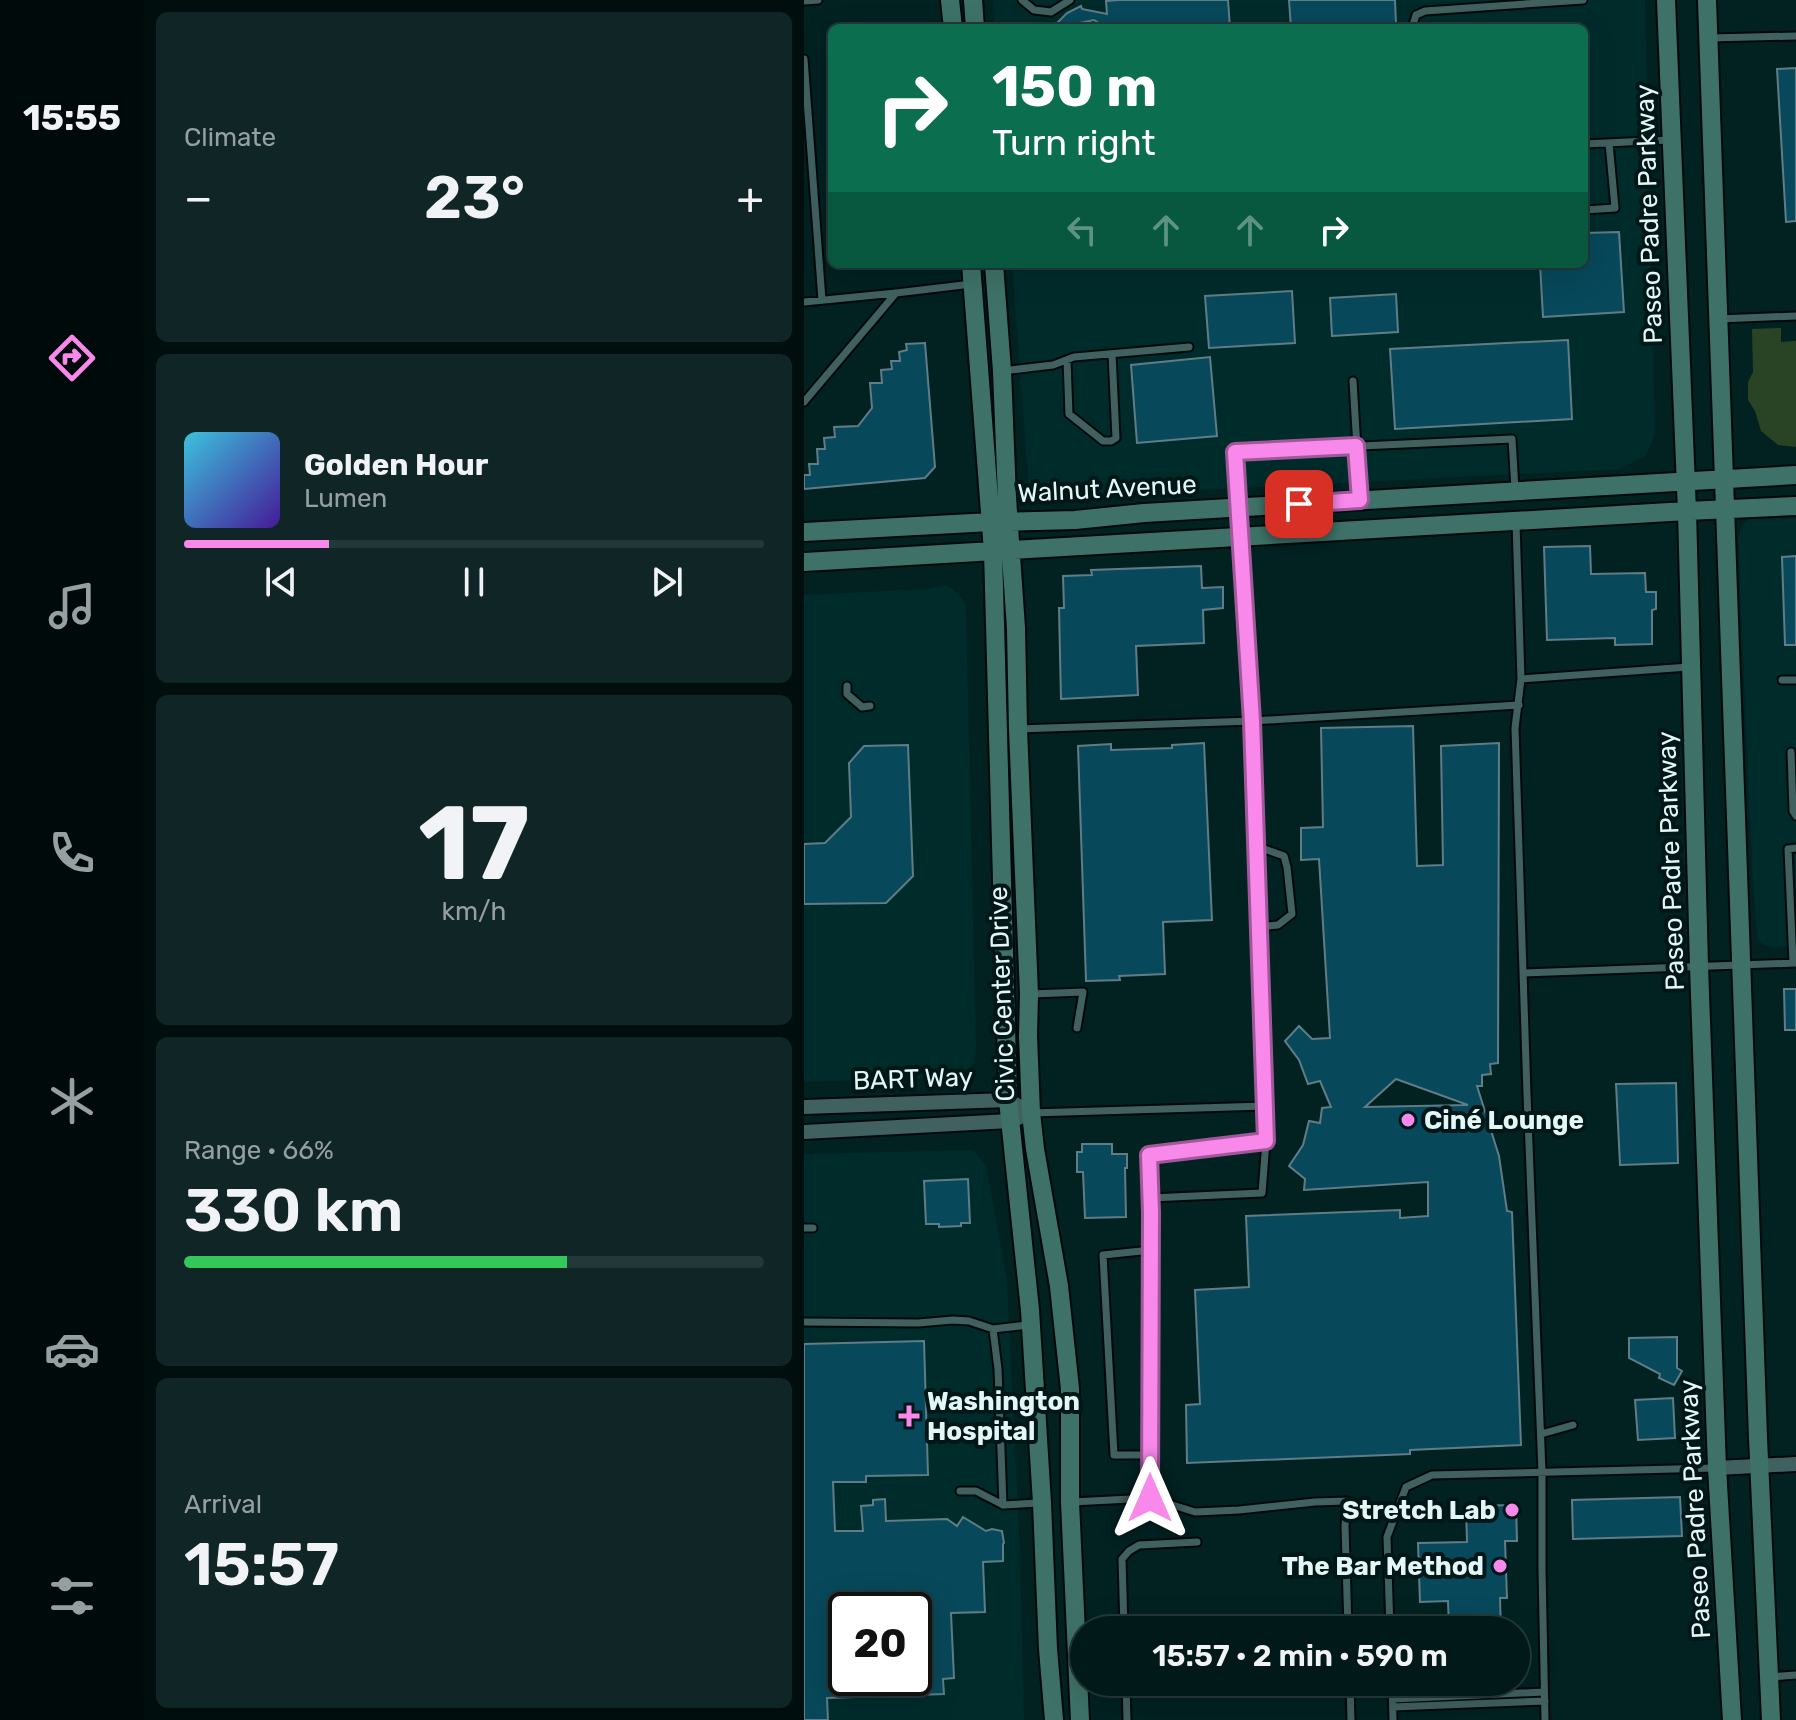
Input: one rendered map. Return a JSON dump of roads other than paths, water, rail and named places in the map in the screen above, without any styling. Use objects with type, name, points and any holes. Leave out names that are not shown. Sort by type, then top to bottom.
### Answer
[{"type":"main road","points":[[950,0],[953,24]]},
{"type":"main road","points":[[973,0],[975,24]]},
{"type":"main road","name":"Paseo Padre Parkway","points":[[1666,0],[1686,482],[1717,1468],[1730,1718]]},
{"type":"main road","points":[[1707,0],[1759,1466],[1771,1720]]},
{"type":"main road","name":"Civic Center Drive","points":[[971,268],[1002,551],[1008,1100],[1031,1325],[1054,1720]]},
{"type":"main road","name":"Civic Center Drive","points":[[994,268],[1007,498],[1000,522]]},
{"type":"main road","name":"Walnut Avenue","points":[[804,532],[1075,520],[1144,513],[1796,475]]},
{"type":"main road","points":[[804,562],[1796,506]]},
{"type":"main road","name":"Civic Center Drive","points":[[1002,551],[1016,628],[1031,1113],[1064,1324],[1070,1389],[1070,1502],[1080,1720]]},
{"type":"street","name":"BART Way","points":[[804,1107],[1008,1100],[1031,1113]]},
{"type":"street","name":"BART Way","points":[[804,1132],[1010,1121],[1031,1113]]},
{"type":"street","points":[[1717,1468],[1796,1464]]},
{"type":"lane","points":[[804,1],[818,0]]},
{"type":"lane","points":[[1022,0],[1034,10],[1051,12],[1070,0]]},
{"type":"lane","points":[[1413,24],[1416,15],[1425,11],[1583,0]]},
{"type":"lane","points":[[1709,38],[1796,36]]},
{"type":"lane","points":[[804,59],[807,148],[822,300]]},
{"type":"lane","points":[[1588,144],[1673,140]]},
{"type":"lane","points":[[1588,210],[1615,208],[1609,143]]},
{"type":"lane","points":[[804,302],[972,284]]},
{"type":"lane","points":[[804,402],[896,293]]},
{"type":"lane","points":[[1718,319],[1796,316]]},
{"type":"lane","points":[[1002,371],[1053,365],[1074,357],[1189,347]]},
{"type":"lane","points":[[1067,360],[1069,414],[1103,441],[1111,441],[1116,438],[1112,354]]},
{"type":"lane","points":[[1353,381],[1360,500]]},
{"type":"lane","points":[[1150,1198],[1262,1193],[1266,1141],[1252,721],[1235,452],[1512,439],[1516,492]]},
{"type":"lane","points":[[1516,521],[1521,679],[1515,728],[1541,1434],[1545,1720]]},
{"type":"lane","points":[[1521,679],[1691,667]]},
{"type":"lane","points":[[1782,680],[1796,680]]},
{"type":"lane","points":[[847,686],[847,694],[862,707],[870,706]]},
{"type":"lane","points":[[1018,729],[1252,721],[1519,705]]},
{"type":"lane","points":[[1791,752],[1793,811],[1796,816]]},
{"type":"lane","points":[[1256,846],[1284,856],[1292,914],[1278,925],[1259,927]]},
{"type":"lane","points":[[1523,973],[1794,963],[1788,849],[1796,848]]},
{"type":"lane","points":[[1029,994],[1083,992],[1077,1028]]},
{"type":"lane","points":[[1031,1113],[1265,1106]]},
{"type":"lane","points":[[1150,1498],[1149,1155],[1266,1141]]},
{"type":"lane","points":[[1150,1455],[1114,1455],[1103,1255],[1151,1250]]},
{"type":"lane","points":[[804,1322],[918,1323],[953,1320],[969,1321],[993,1329],[1031,1325]]},
{"type":"lane","points":[[993,1329],[998,1369],[1003,1505]]},
{"type":"lane","points":[[1541,1434],[1573,1425]]},
{"type":"lane","points":[[1390,1616],[1387,1537],[1406,1487],[1432,1475],[1717,1468]]},
{"type":"lane","points":[[960,1491],[976,1491],[1003,1505],[1042,1503]]},
{"type":"lane","points":[[1070,1502],[1150,1498],[1195,1512],[1347,1501],[1395,1515]]},
{"type":"lane","points":[[1347,1501],[1348,1616]]},
{"type":"lane","points":[[1124,1616],[1122,1559],[1129,1551],[1139,1545],[1197,1542]]},
{"type":"lane","points":[[1769,1677],[1796,1675]]},
{"type":"lane","points":[[1126,1696],[1127,1720]]},
{"type":"lane","points":[[1350,1696],[1351,1720]]},
{"type":"lane","points":[[1393,1696],[1393,1720]]},
{"type":"lane","points":[[1393,1703],[1544,1696]]},
{"type":"place","name":"Ciné Lounge","points":[[1408,1120]]},
{"type":"place","name":"Washington Hospital","points":[[909,1416]]},
{"type":"place","name":"Stretch Lab","points":[[1512,1510]]},
{"type":"place","name":"The Bar Method","points":[[1500,1566]]}]
